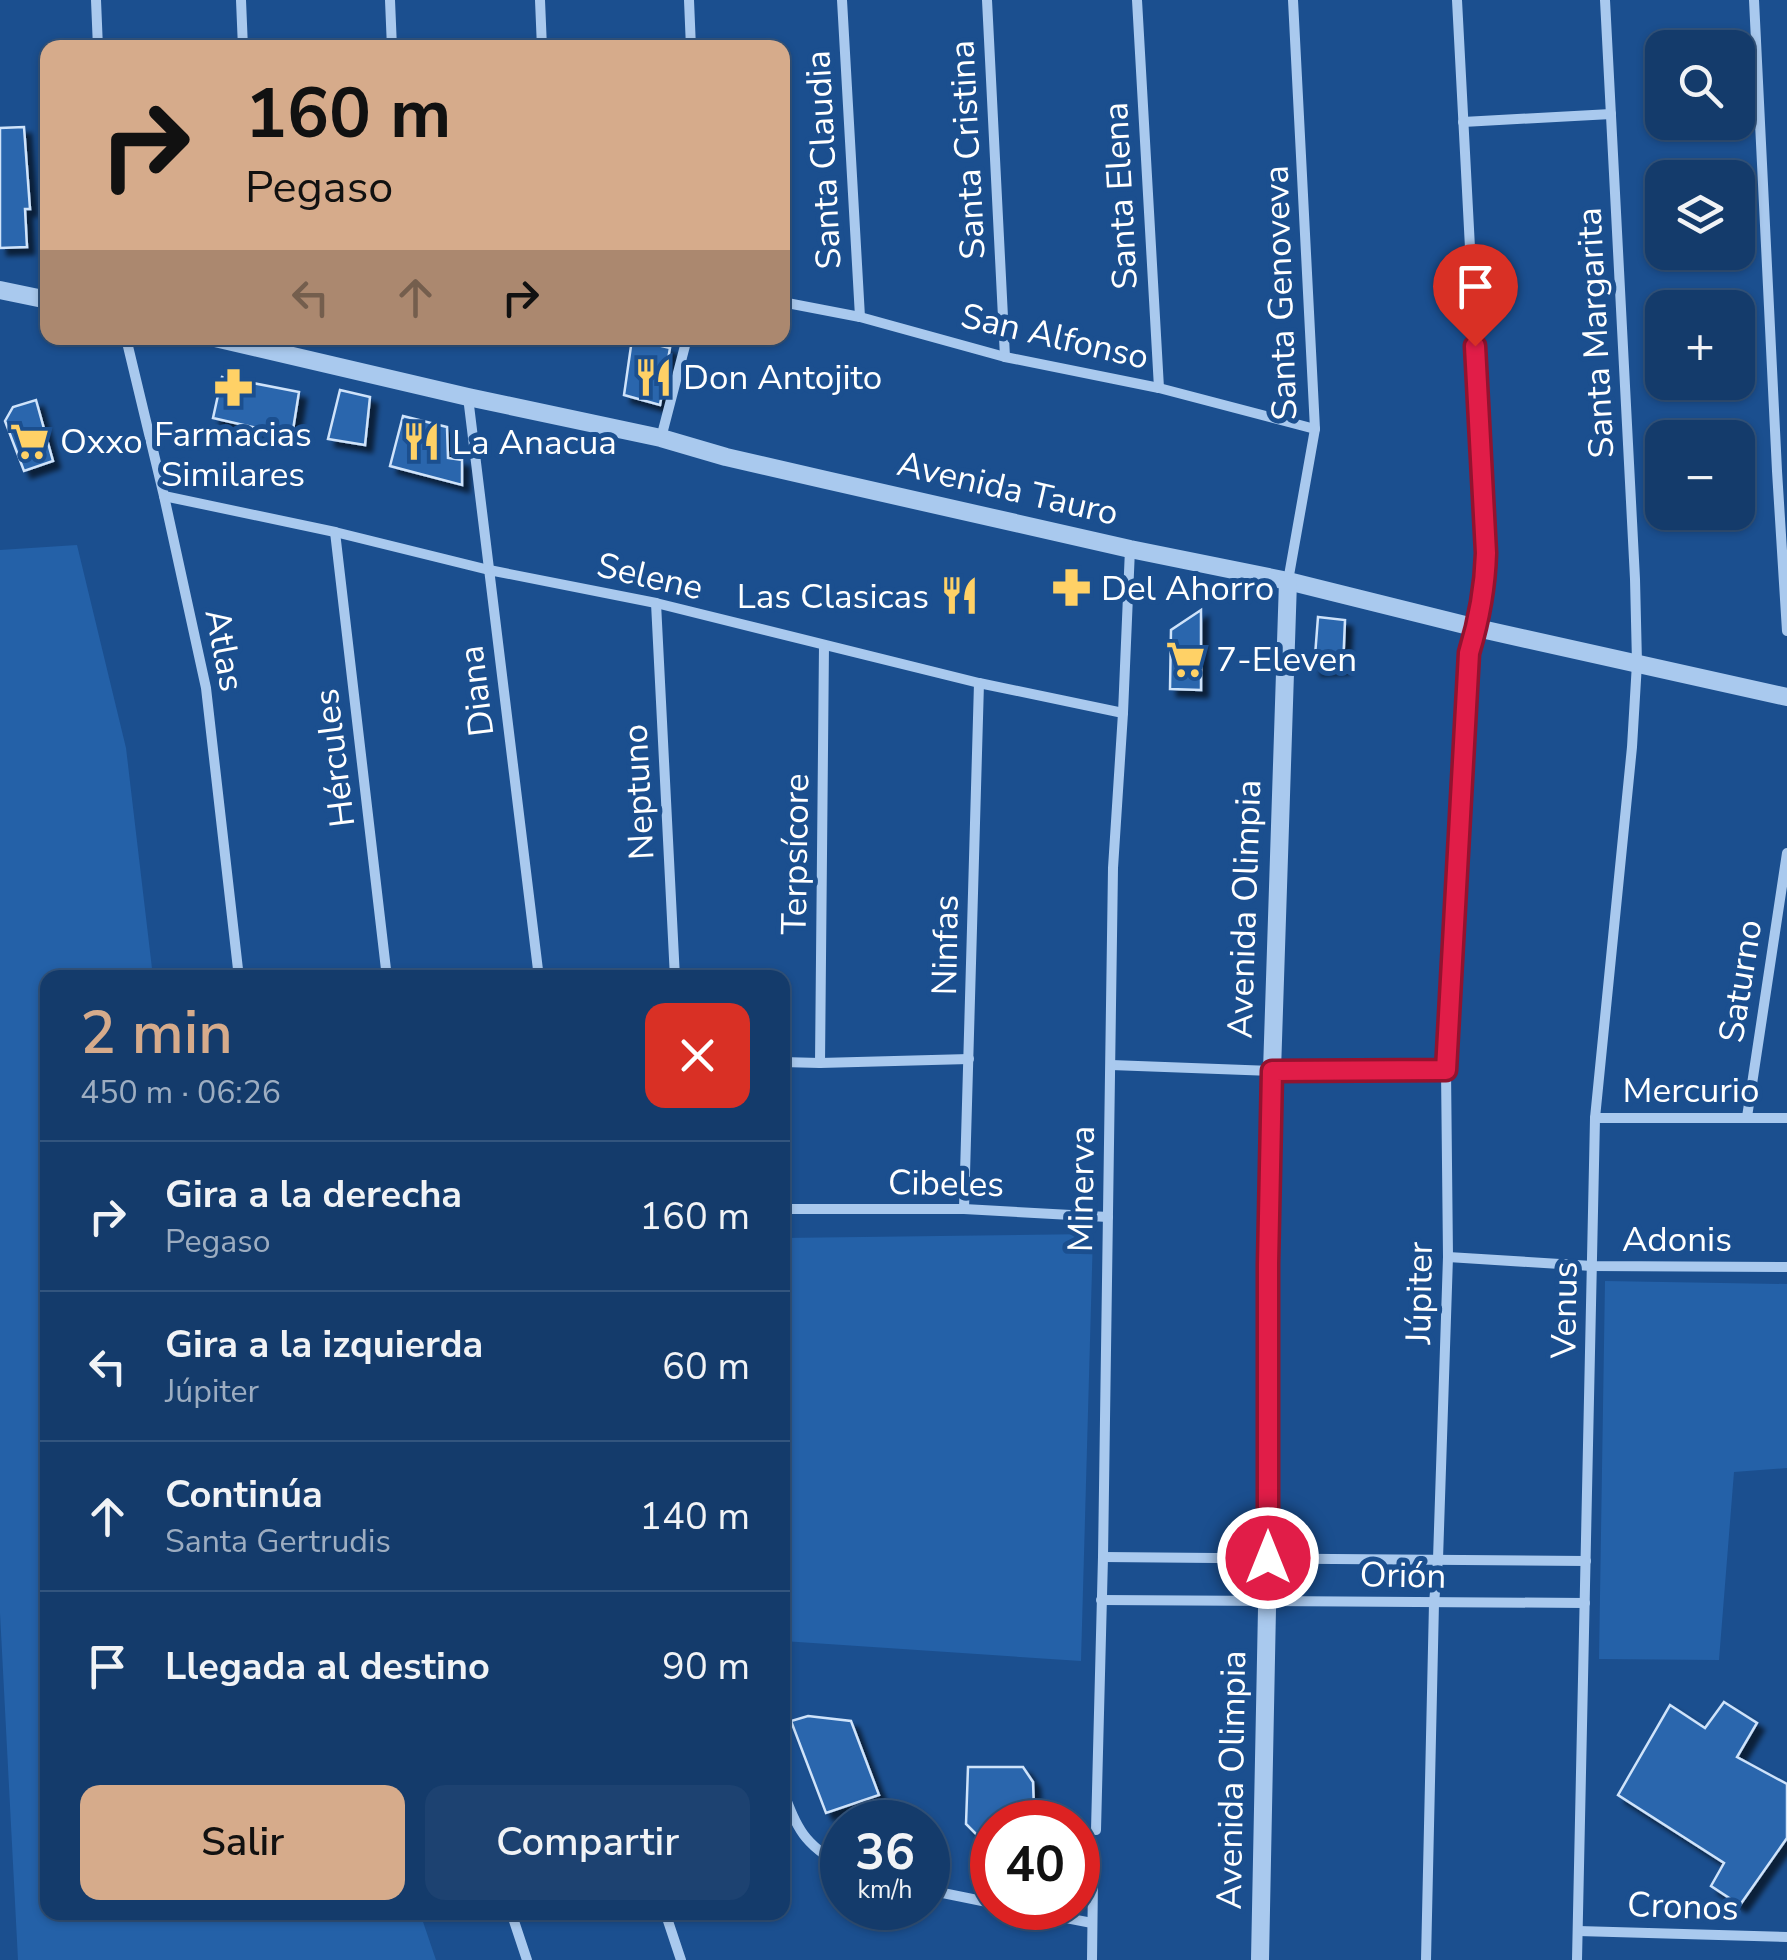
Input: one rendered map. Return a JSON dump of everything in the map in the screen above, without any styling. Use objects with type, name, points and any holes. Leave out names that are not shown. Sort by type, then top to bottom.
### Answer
[{"type":"street","points":[[96,0],[98,40]]},
{"type":"street","points":[[241,0],[243,40]]},
{"type":"street","points":[[390,0],[392,40]]},
{"type":"street","points":[[540,0],[542,40]]},
{"type":"street","points":[[690,0],[691,40]]},
{"type":"street","name":"Santa Claudia","points":[[842,0],[860,316]]},
{"type":"street","name":"Santa Cristina","points":[[988,0],[1005,357]]},
{"type":"street","name":"Santa Elena","points":[[1137,0],[1158,388]]},
{"type":"street","name":"Santa Genoveva","points":[[1288,581],[1315,429],[1293,0]]},
{"type":"street","name":"Júpiter","points":[[1426,1960],[1434,1603],[1448,1257],[1446,1070],[1469,653],[1485,584],[1486,553],[1457,0]]},
{"type":"street","name":"Santa Margarita","points":[[1605,0],[1637,663]]},
{"type":"street","points":[[1754,0],[1787,631]]},
{"type":"street","points":[[1462,122],[1611,114]]},
{"type":"street","points":[[0,290],[40,298]]},
{"type":"street","name":"San Alfonso","points":[[790,303],[860,316],[1005,357],[1158,388],[1315,429]]},
{"type":"street","name":"Atlas","points":[[128,345],[206,688],[239,970]]},
{"type":"street","name":"Avenida Tauro","points":[[245,345],[1787,697]]},
{"type":"street","points":[[661,438],[685,345]]},
{"type":"street","name":"Diana","points":[[468,397],[538,970]]},
{"type":"street","name":"Selene","points":[[164,496],[656,604],[979,683],[1123,713]]},
{"type":"street","name":"Hércules","points":[[335,532],[386,970]]},
{"type":"street","name":"Minerva","points":[[1097,1800],[1113,868],[1130,549]]},
{"type":"street","name":"Avenida Olimpia","points":[[1260,1960],[1268,1558],[1268,1264],[1288,581]]},
{"type":"street","name":"Neptuno","points":[[656,604],[675,970]]},
{"type":"street","name":"Terpsícore","points":[[820,1063],[824,645]]},
{"type":"street","name":"Venus","points":[[1577,1960],[1595,1118],[1637,663]]},
{"type":"street","name":"Ninfas","points":[[964,1209],[979,683]]},
{"type":"street","name":"Saturno","points":[[1747,1118],[1787,853]]},
{"type":"street","points":[[790,1062],[969,1058]]},
{"type":"street","points":[[1111,1066],[1272,1071],[1446,1070]]},
{"type":"street","name":"Mercurio","points":[[1595,1118],[1787,1118]]},
{"type":"street","name":"Cibeles","points":[[790,1209],[964,1209],[1108,1217]]},
{"type":"street","name":"Adonis","points":[[1448,1257],[1592,1266],[1787,1267]]},
{"type":"street","name":"Orión","points":[[1103,1557],[1586,1561]]},
{"type":"street","name":"Orión","points":[[1101,1600],[1585,1603]]},
{"type":"street","points":[[790,1810],[796,1826],[820,1851]]},
{"type":"street","points":[[514,1920],[527,1960]]},
{"type":"street","points":[[667,1920],[682,1960]]},
{"type":"street","points":[[1092,1930],[1092,1960]]},
{"type":"street","name":"Cronos","points":[[1578,1931],[1787,1937]]},
{"type":"shaded area","points":[[77,545],[126,748],[152,970],[40,970],[40,1920],[422,1920],[436,1960],[18,1960],[0,1613],[0,550]]},
{"type":"shaded area","points":[[1093,1234],[1081,1661],[790,1641],[790,1238]]},
{"type":"shaded area","points":[[1605,1281],[1787,1284],[1787,1468],[1734,1472],[1719,1660],[1599,1659]]},
{"type":"building","points":[[24,127],[30,209],[25,209],[27,247],[0,248],[0,128]]},
{"type":"building","points":[[631,345],[670,348],[660,405],[624,395]]},
{"type":"building","points":[[222,377],[299,392],[292,436],[213,418]]},
{"type":"building","points":[[340,390],[370,397],[365,445],[328,439]]},
{"type":"building","name":"Oxxo","points":[[36,400],[53,461],[24,471],[5,421],[13,407]]},
{"type":"building","name":"La Anacua","points":[[403,416],[447,427],[448,458],[462,460],[462,485],[390,466]]},
{"type":"building","name":"7-Eleven","points":[[1201,610],[1201,690],[1170,689],[1171,630]]},
{"type":"building","points":[[1318,617],[1345,620],[1343,667],[1314,669]]},
{"type":"building","points":[[1724,1702],[1757,1723],[1737,1757],[1787,1784],[1787,1838],[1740,1905],[1711,1886],[1724,1863],[1618,1795],[1670,1705],[1705,1728]]},
{"type":"building","points":[[808,1716],[851,1721],[879,1795],[864,1800],[821,1800],[791,1721]]},
{"type":"building","points":[[968,1767],[1023,1767],[1033,1782],[1034,1800],[970,1800],[970,1828],[966,1824]]},
{"type":"place","name":"Don Antojito","points":[[653,377]]},
{"type":"place","name":"Farmacias Similares","points":[[233,387]]},
{"type":"place","name":"Oxxo","points":[[30,441]]},
{"type":"place","name":"La Anacua","points":[[422,442]]},
{"type":"place","name":"Del Ahorro","points":[[1071,588]]},
{"type":"place","name":"Las Clasicas","points":[[959,596]]},
{"type":"place","name":"7-Eleven","points":[[1186,659]]},
{"type":"route","points":[[1268,1558],[1272,1071],[1446,1070],[1469,653],[1485,584],[1475,346]]}]
